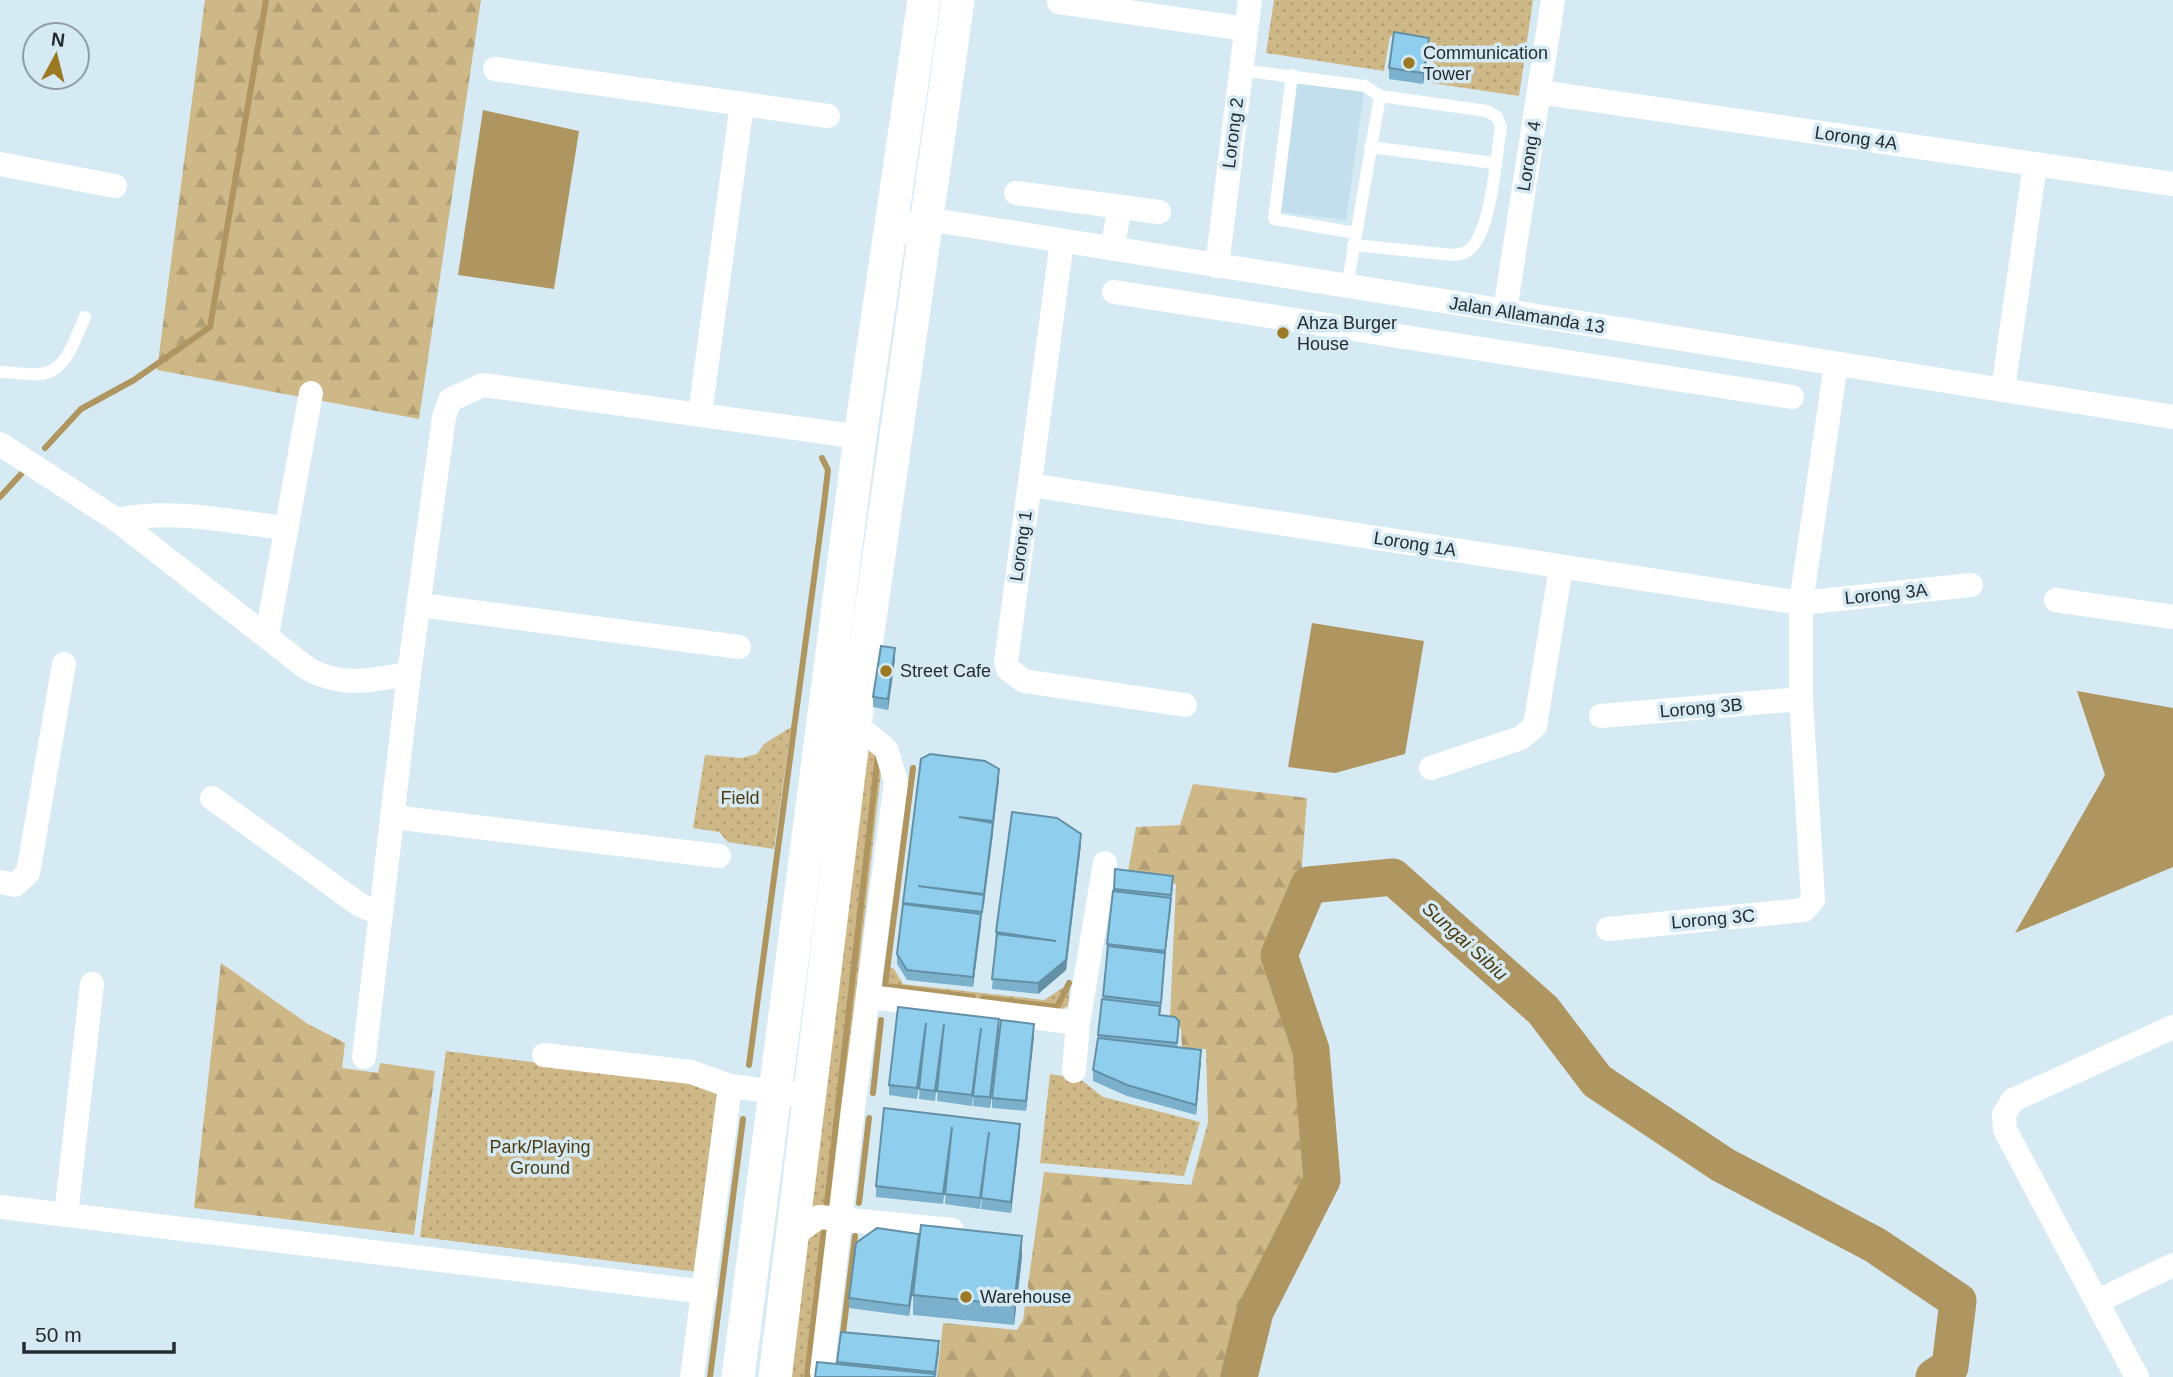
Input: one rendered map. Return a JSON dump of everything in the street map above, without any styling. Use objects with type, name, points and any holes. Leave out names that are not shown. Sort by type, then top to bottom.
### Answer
[{"type":"street","points":[[738,1377],[860,437],[891,243],[924,0]]},
{"type":"street","points":[[775,1377],[856,724],[958,0]]},
{"type":"street","name":"Lorong 2","points":[[1217,266],[1250,0]]},
{"type":"street","name":"Lorong 4","points":[[1505,311],[1553,0]]},
{"type":"street","points":[[1059,2],[1246,29]]},
{"type":"street","points":[[495,69],[828,116]]},
{"type":"street","name":"Lorong 4A","points":[[1539,92],[2173,184]]},
{"type":"street","points":[[701,414],[743,104]]},
{"type":"street","points":[[0,164],[115,186]]},
{"type":"street","points":[[2003,390],[2035,164]]},
{"type":"street","points":[[1016,193],[1159,212]]},
{"type":"street","points":[[1112,249],[1120,207]]},
{"type":"street","points":[[891,243],[904,226],[927,219]]},
{"type":"street","name":"Jalan Allamanda 13","points":[[927,219],[2173,418]]},
{"type":"street","name":"Lorong 1","points":[[1062,241],[1006,662],[1008,670],[1024,681],[1185,705]]},
{"type":"street","points":[[1312,323],[1317,282]]},
{"type":"street","points":[[1114,292],[1792,397]]},
{"type":"street","points":[[1676,379],[1680,339]]},
{"type":"street","points":[[1801,699],[1801,603],[1836,364]]},
{"type":"street","points":[[364,1057],[409,674],[444,417],[450,400],[483,385],[860,437]]},
{"type":"street","points":[[267,635],[311,393]]},
{"type":"street","points":[[0,444],[117,520],[267,635],[308,670],[328,680],[356,683],[409,674]]},
{"type":"street","name":"Lorong 1A","points":[[1030,485],[1801,603]]},
{"type":"street","points":[[117,520],[140,515],[170,515],[287,528]]},
{"type":"street","points":[[1431,768],[1521,738],[1535,726],[1561,567]]},
{"type":"street","name":"Lorong 3A","points":[[1801,603],[1971,585]]},
{"type":"street","points":[[2056,600],[2173,617]]},
{"type":"street","points":[[420,605],[740,647]]},
{"type":"street","points":[[0,882],[15,885],[23,881],[28,873],[64,664]]},
{"type":"street","name":"Lorong 3B","points":[[1601,716],[1801,699]]},
{"type":"street","name":"Lorong 3C","points":[[1608,929],[1804,910],[1813,900],[1801,699]]},
{"type":"street","points":[[822,1373],[896,782],[886,749],[856,724]]},
{"type":"street","points":[[212,798],[360,905],[381,914]]},
{"type":"street","points":[[393,817],[719,856]]},
{"type":"street","points":[[1074,1071],[1078,1023],[1105,863]]},
{"type":"street","points":[[66,1215],[92,984]]},
{"type":"street","points":[[870,997],[1078,1023]]},
{"type":"street","points":[[2137,1377],[2005,1130],[2004,1114],[2013,1100],[2173,1027]]},
{"type":"street","points":[[544,1055],[691,1072],[730,1086],[808,1096]]},
{"type":"street","points":[[692,1377],[730,1086]]},
{"type":"street","points":[[0,1207],[705,1292]]},
{"type":"street","points":[[790,1245],[809,1222],[819,1217],[842,1217],[973,1233]]},
{"type":"street","points":[[2098,1301],[2173,1265]]},
{"type":"lane","points":[[1240,70],[1292,75],[1365,86],[1380,96],[1487,111],[1497,117],[1501,127],[1483,228],[1473,247],[1464,253],[1453,255],[1354,239],[1274,219],[1292,75]]},
{"type":"lane","points":[[1347,286],[1380,96]]},
{"type":"lane","points":[[1370,147],[1494,163]]},
{"type":"lane","points":[[0,372],[37,375],[55,370],[65,360],[85,317]]},
{"type":"shaded area","points":[[1298,75],[1365,85],[1346,220],[1279,212]]},
{"type":"shaded area","points":[[483,110],[579,131],[554,289],[458,275]]},
{"type":"shaded area","points":[[1312,623],[1424,641],[1405,754],[1335,773],[1288,767]]},
{"type":"shaded area","points":[[2077,691],[2173,708],[2173,867],[2015,933],[2105,775]]},
{"type":"green space","points":[[205,0],[481,0],[419,419],[157,370]]},
{"type":"green space","points":[[1274,0],[1533,0],[1519,96],[1431,83],[1436,43],[1390,36],[1384,71],[1266,53]]},
{"type":"green space","name":"Field","points":[[791,727],[774,849],[728,842],[719,832],[693,828],[705,755],[742,758],[757,754],[764,744]]},
{"type":"green space","points":[[863,739],[884,747],[812,1377],[792,1377]]},
{"type":"green space","points":[[1193,784],[1307,798],[1301,878],[1272,957],[1301,1047],[1315,1176],[1249,1301],[1230,1377],[937,1377],[943,1323],[1017,1330],[1023,1320],[1044,1172],[1191,1185],[1208,1122],[1206,1049],[1182,1048],[1181,1029],[1170,1017],[1176,884],[1128,871],[1136,827],[1180,825]]},
{"type":"green space","points":[[221,963],[308,1024],[345,1043],[342,1068],[378,1073],[380,1063],[435,1071],[414,1235],[194,1208]]},
{"type":"green space","points":[[887,965],[894,969],[903,984],[1044,1000],[1064,987],[1070,987],[1068,1006],[1060,1010],[895,989],[885,980]]},
{"type":"green space","name":"Park/Playing Ground","points":[[446,1051],[723,1087],[699,1272],[420,1237]]},
{"type":"green space","points":[[1050,1074],[1080,1079],[1103,1097],[1200,1122],[1184,1176],[1040,1163]]},
{"type":"building","name":"Communication Tower","points":[[1394,32],[1429,38],[1423,73],[1389,68]]},
{"type":"building","name":"Street Cafe","points":[[881,646],[895,648],[888,699],[873,697]]},
{"type":"building","points":[[930,754],[985,761],[999,769],[993,821],[959,817],[993,823],[984,894],[918,886],[984,895],[982,912],[903,903],[921,759]]},
{"type":"building","points":[[1012,812],[1057,818],[1081,834],[1066,960],[1038,983],[992,979],[997,934],[1056,941],[996,932]]},
{"type":"building","points":[[1115,869],[1173,876],[1171,895],[1114,889]]},
{"type":"building","points":[[1113,891],[1171,898],[1165,951],[1107,944]]},
{"type":"building","points":[[903,904],[981,914],[973,977],[907,970],[897,954]]},
{"type":"building","points":[[1108,946],[1165,953],[1161,1003],[1103,996]]},
{"type":"building","points":[[1102,999],[1160,1006],[1159,1015],[1175,1017],[1179,1021],[1177,1043],[1098,1035]]},
{"type":"building","points":[[898,1007],[999,1019],[990,1097],[973,1096],[981,1028],[972,1095],[937,1091],[944,1024],[935,1091],[919,1089],[926,1023],[917,1088],[889,1085]]},
{"type":"building","points":[[1001,1020],[1034,1024],[1026,1101],[992,1098]]},
{"type":"building","points":[[1098,1038],[1201,1050],[1196,1105],[1127,1085],[1093,1070]]},
{"type":"building","points":[[884,1108],[1020,1124],[1011,1202],[981,1198],[989,1132],[980,1198],[945,1194],[952,1127],[943,1194],[876,1186]]},
{"type":"building","name":"Warehouse","points":[[921,1225],[1022,1236],[1014,1305],[913,1295]]},
{"type":"building","points":[[877,1228],[919,1234],[909,1306],[849,1298],[856,1243]]},
{"type":"building","points":[[841,1332],[939,1341],[935,1372],[837,1362]]},
{"type":"building","points":[[817,1362],[935,1374],[934,1377],[815,1377]]},
{"type":"waterway","points":[[45,448],[81,409],[134,380],[210,327],[266,0]]},
{"type":"waterway","points":[[749,1065],[824,504],[828,470],[822,458]]},
{"type":"waterway","points":[[0,497],[22,473]]},
{"type":"waterway","points":[[827,1203],[878,755]]},
{"type":"waterway","points":[[913,768],[885,986],[973,997]]},
{"type":"waterway","name":"Sungai Sibiu","points":[[1239,1377],[1255,1312],[1322,1180],[1311,1050],[1279,955],[1309,885],[1393,877],[1543,1010],[1597,1081],[1723,1165],[1875,1245],[1958,1301],[1950,1367],[1934,1377]]},
{"type":"waterway","points":[[983,998],[1057,1007],[1069,983]]},
{"type":"waterway","points":[[873,1093],[881,1020]]},
{"type":"waterway","points":[[859,1203],[869,1118]]},
{"type":"waterway","points":[[710,1377],[743,1119]]},
{"type":"waterway","points":[[807,1377],[824,1230]]},
{"type":"waterway","points":[[843,1333],[855,1236]]},
{"type":"place","name":"Communication Tower","points":[[1409,63]]},
{"type":"place","name":"Ahza Burger House","points":[[1283,333]]},
{"type":"place","name":"Street Cafe","points":[[886,671]]},
{"type":"place","name":"Warehouse","points":[[966,1297]]}]
